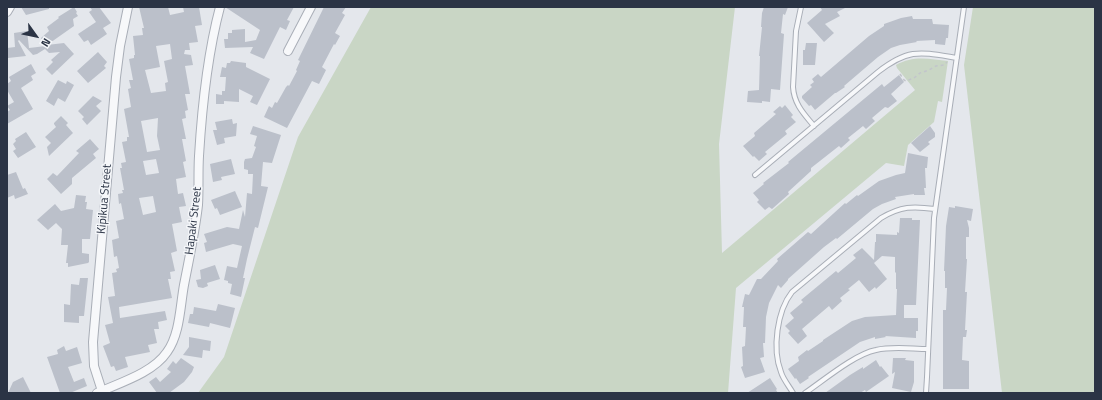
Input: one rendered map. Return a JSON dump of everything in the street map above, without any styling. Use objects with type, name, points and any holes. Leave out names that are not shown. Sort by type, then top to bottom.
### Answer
[{"type":"street","points":[[7,12],[10,7]]},
{"type":"street","name":"Kipikua Street","points":[[100,392],[94,366],[93,342],[116,77],[120,46],[128,7]]},
{"type":"street","name":"Hapaki Street","points":[[100,392],[155,365],[167,353],[175,335],[198,206],[206,70],[213,32],[220,7]]},
{"type":"street","points":[[288,51],[311,7]]},
{"type":"lane","points":[[801,7],[796,31],[793,95],[798,107],[814,126]]},
{"type":"lane","points":[[926,393],[932,243],[935,209],[964,7]]},
{"type":"lane","points":[[755,176],[878,72],[896,59],[922,53],[957,58]]},
{"type":"lane","points":[[793,393],[781,372],[777,358],[779,317],[787,298],[792,292],[888,213],[906,207],[935,209]]},
{"type":"lane","points":[[805,393],[855,359],[869,352],[890,349],[928,350]]},
{"type":"path","points":[[900,74],[906,81],[914,78],[920,73],[949,62]]},
{"type":"green space","points":[[371,7],[735,7],[719,144],[722,253],[915,90],[896,65],[915,59],[948,61],[942,102],[938,101],[934,122],[908,145],[904,166],[886,163],[736,288],[728,393],[198,393],[224,357],[298,137]]},
{"type":"green space","points":[[973,7],[1095,7],[1095,393],[1002,393],[964,65]]},
{"type":"building","points":[[21,7],[49,7],[49,9],[26,15]]},
{"type":"building","points":[[74,7],[78,16],[73,19],[74,26],[47,45],[64,43],[74,54],[52,75],[46,69],[53,62],[51,60],[60,52],[49,53],[45,49],[33,55],[19,40],[18,41],[26,56],[8,58],[7,48],[15,47],[14,33],[27,31],[29,48],[46,46],[41,38],[49,31],[47,27],[59,18],[58,17]]},
{"type":"building","points":[[90,7],[99,7],[111,23],[103,28],[107,34],[91,45],[88,40],[84,42],[78,34],[96,22],[89,12],[92,10]]},
{"type":"building","points":[[139,7],[168,7],[170,15],[184,12],[183,7],[199,7],[202,25],[195,26],[198,42],[189,43],[190,50],[185,50],[184,54],[191,55],[193,65],[185,66],[190,94],[185,94],[188,110],[185,111],[186,118],[182,119],[186,139],[182,139],[186,161],[183,162],[186,177],[176,179],[178,194],[183,193],[186,206],[179,207],[182,222],[172,224],[177,251],[171,253],[175,271],[170,272],[171,279],[168,279],[172,298],[119,307],[120,318],[165,311],[167,320],[158,322],[159,329],[154,329],[157,343],[148,345],[150,352],[125,357],[128,367],[116,371],[114,366],[111,367],[103,346],[110,343],[105,325],[113,323],[108,297],[115,296],[112,273],[117,272],[116,269],[119,268],[117,256],[114,257],[112,240],[119,238],[116,221],[124,219],[121,203],[119,204],[118,194],[123,193],[122,190],[124,190],[120,168],[122,168],[121,163],[126,162],[122,142],[127,141],[127,137],[129,137],[124,109],[131,107],[128,89],[131,88],[129,80],[133,80],[129,59],[134,58],[135,55],[133,36],[143,35],[142,28],[144,28]],"holes":[[[170,44],[172,59],[164,61],[168,82],[165,83],[166,91],[151,93],[145,70],[160,67],[156,46]],[[158,118],[157,136],[160,150],[147,152],[141,121]],[[156,159],[159,173],[146,175],[143,161]],[[153,196],[156,212],[143,215],[139,198]]]},
{"type":"building","points":[[225,7],[294,7],[287,20],[290,21],[286,30],[280,27],[264,59],[250,53],[253,47],[225,48],[224,39],[228,39],[228,33],[232,33],[232,30],[245,29],[245,42],[256,40],[260,30]]},
{"type":"building","points":[[324,7],[346,7],[342,13],[345,15],[335,33],[340,36],[322,67],[326,70],[319,84],[312,81],[287,128],[264,117],[269,106],[272,108],[275,102],[277,103],[286,87],[288,85],[289,86],[297,71],[296,70],[300,61],[298,60]]},
{"type":"building","points":[[764,7],[788,7],[785,15],[783,14],[781,33],[784,34],[780,90],[771,89],[770,102],[747,102],[748,91],[759,90],[759,56],[762,13]]},
{"type":"building","points":[[820,7],[847,7],[837,12],[840,16],[825,24],[834,33],[824,42],[807,23],[822,10]]},
{"type":"building","points":[[912,16],[913,19],[932,19],[933,24],[949,25],[948,38],[946,38],[945,45],[935,44],[935,40],[916,41],[917,42],[891,48],[878,57],[844,86],[845,87],[835,93],[815,110],[802,98],[802,96],[812,87],[810,85],[814,82],[812,79],[818,74],[821,77],[869,36],[884,26],[884,24]]},
{"type":"building","points":[[806,43],[817,43],[815,65],[803,65],[803,50],[805,50]]},
{"type":"building","points":[[98,52],[107,62],[104,66],[106,68],[88,83],[77,71]]},
{"type":"building","points":[[231,61],[246,63],[246,67],[270,79],[257,105],[250,102],[253,96],[239,89],[239,102],[224,101],[224,104],[216,104],[216,94],[222,95],[222,91],[225,91],[226,77],[220,77],[222,67],[226,68],[227,63],[230,63]]},
{"type":"building","points":[[31,64],[36,73],[31,76],[33,80],[21,88],[33,109],[7,124],[7,112],[10,110],[7,106],[14,102],[7,90],[7,84],[11,81],[9,77]]},
{"type":"building","points":[[899,75],[904,82],[891,94],[897,101],[888,108],[885,107],[872,118],[875,121],[866,129],[863,126],[848,138],[850,140],[841,148],[839,146],[811,168],[811,171],[772,209],[769,207],[765,210],[757,202],[759,200],[753,193],[764,184],[763,183],[789,163],[788,162],[882,84],[884,87]]},
{"type":"building","points":[[58,80],[66,84],[67,81],[74,85],[65,102],[58,98],[54,106],[46,101]]},
{"type":"building","points":[[93,96],[102,101],[96,106],[101,111],[87,125],[82,119],[84,117],[78,111]]},
{"type":"building","points":[[785,105],[793,115],[791,117],[796,122],[785,131],[787,134],[765,152],[767,154],[759,161],[743,146],[755,136],[754,133],[776,114],[773,112],[780,106],[782,108]]},
{"type":"building","points":[[61,116],[68,123],[66,125],[73,133],[49,156],[47,147],[51,143],[45,137],[56,127],[54,123]]},
{"type":"building","points":[[232,119],[233,124],[237,123],[236,136],[224,138],[225,143],[217,145],[213,130],[217,130],[215,122]]},
{"type":"building","points":[[253,126],[281,135],[272,163],[263,162],[261,186],[268,187],[258,228],[255,227],[247,259],[241,297],[230,294],[232,284],[224,280],[227,266],[237,268],[242,246],[233,244],[206,252],[204,243],[207,242],[204,234],[227,227],[239,229],[243,210],[245,217],[247,193],[252,194],[253,174],[248,174],[248,170],[244,169],[244,162],[245,159],[252,158],[256,147],[254,146],[257,136],[250,134]]},
{"type":"building","points":[[930,126],[935,133],[935,137],[928,142],[930,144],[920,152],[911,143]]},
{"type":"building","points":[[26,132],[36,147],[18,158],[13,151],[16,149],[13,144],[16,141],[15,139]]},
{"type":"building","points":[[90,139],[99,149],[93,154],[96,158],[72,178],[72,184],[61,194],[47,179],[53,173],[57,176],[79,153],[76,151]]},
{"type":"building","points":[[908,153],[928,157],[927,168],[925,168],[925,195],[914,194],[895,197],[896,199],[873,209],[837,239],[836,238],[824,247],[788,279],[781,288],[778,285],[769,303],[766,317],[765,343],[763,343],[764,357],[760,358],[765,372],[745,378],[741,367],[743,366],[742,347],[745,346],[746,327],[743,327],[744,307],[742,307],[745,294],[749,295],[757,279],[761,279],[778,261],[777,259],[808,232],[811,234],[845,203],[846,204],[879,181],[905,173]]},
{"type":"building","points":[[231,159],[235,174],[221,177],[222,180],[213,182],[210,164]]},
{"type":"building","points":[[16,172],[23,189],[25,188],[28,194],[15,199],[14,195],[7,198],[7,175]]},
{"type":"building","points":[[235,191],[242,207],[220,215],[217,208],[215,209],[211,200]]},
{"type":"building","points":[[76,195],[86,196],[86,209],[93,210],[90,239],[82,239],[82,253],[89,254],[89,262],[68,267],[68,263],[66,263],[68,245],[61,245],[62,229],[56,223],[48,230],[37,220],[55,204],[61,211],[74,208]]},
{"type":"building","points":[[955,206],[973,209],[971,221],[967,220],[969,237],[966,237],[967,259],[965,292],[967,292],[965,330],[967,330],[966,337],[963,337],[962,360],[969,361],[969,389],[943,389],[943,310],[946,310],[947,288],[945,288],[944,271],[946,226],[949,207],[955,208]]},
{"type":"building","points":[[900,218],[920,220],[916,305],[904,305],[904,318],[918,318],[918,331],[916,331],[916,338],[885,336],[886,337],[875,339],[875,337],[860,342],[800,384],[788,369],[799,361],[798,357],[807,350],[808,351],[852,321],[865,317],[896,315],[897,289],[895,257],[882,256],[874,263],[887,279],[876,289],[875,287],[869,292],[859,280],[848,289],[850,290],[840,298],[842,301],[832,310],[829,306],[802,329],[807,336],[798,344],[788,333],[790,331],[785,326],[794,318],[790,313],[803,302],[801,300],[836,271],[838,273],[856,258],[853,255],[862,248],[874,260],[876,234],[897,235],[897,232],[899,233]]},
{"type":"building","points":[[215,265],[220,279],[207,283],[208,286],[203,288],[198,287],[196,280],[201,279],[200,270]]},
{"type":"building","points":[[80,278],[88,278],[84,316],[79,316],[79,323],[64,322],[64,304],[70,305],[71,284],[79,285]]},
{"type":"building","points":[[218,304],[235,308],[230,328],[210,323],[209,327],[188,323],[190,314],[193,314],[194,307],[216,311]]},
{"type":"building","points":[[189,337],[211,341],[210,351],[203,350],[202,358],[183,355],[189,347]]},
{"type":"building","points":[[64,346],[66,351],[77,347],[82,363],[68,367],[74,382],[84,378],[87,386],[70,393],[60,393],[47,357],[58,354],[57,350]]},
{"type":"building","points":[[181,358],[194,367],[192,372],[184,382],[169,393],[157,393],[149,382],[156,377],[160,382],[171,372],[167,369],[173,361],[176,364]]},
{"type":"building","points":[[893,358],[906,358],[905,360],[914,361],[914,382],[911,392],[892,388],[895,372],[892,374]]},
{"type":"building","points":[[876,360],[880,367],[881,366],[889,376],[866,392],[865,390],[860,393],[825,393],[850,375],[863,367],[863,369]]},
{"type":"building","points":[[23,377],[31,393],[8,393],[13,382]]},
{"type":"building","points":[[770,378],[778,393],[747,393]]}]
